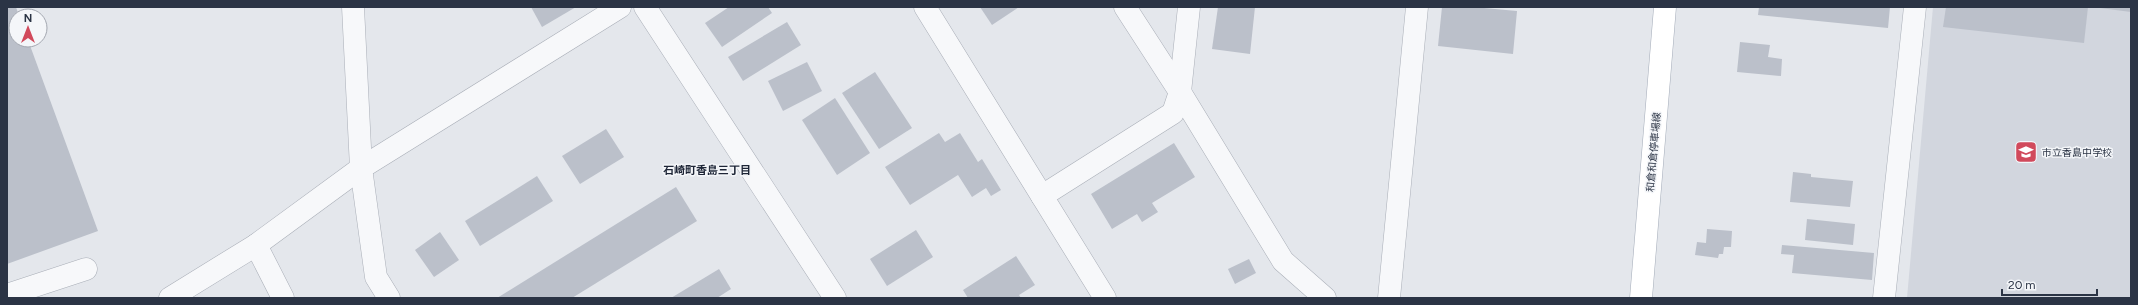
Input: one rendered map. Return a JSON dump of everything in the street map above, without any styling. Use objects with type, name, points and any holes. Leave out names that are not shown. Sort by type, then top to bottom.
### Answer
[{"type":"main road","name":"和倉和倉停車場線","points":[[1641,298],[1665,7]]},
{"type":"street","points":[[353,7],[361,168],[376,277],[389,298]]},
{"type":"street","points":[[170,298],[256,245],[361,168],[620,7]]},
{"type":"street","points":[[644,7],[835,298]]},
{"type":"street","points":[[925,7],[1105,298]]},
{"type":"street","points":[[1125,7],[1180,92],[1283,261],[1325,298]]},
{"type":"street","points":[[1042,196],[1173,113],[1180,92],[1189,7]]},
{"type":"street","points":[[1389,298],[1417,7]]},
{"type":"street","points":[[1884,298],[1915,7]]},
{"type":"street","points":[[256,245],[282,298]]},
{"type":"street","points":[[7,295],[86,269]]},
{"type":"shaded area","name":"市立香島中学校","points":[[1933,7],[2131,7],[2131,298],[1907,298]]},
{"type":"building","points":[[7,7],[16,7],[8,8],[8,48],[31,48],[98,231],[7,264]]},
{"type":"building","points":[[531,7],[576,7],[542,27]]},
{"type":"building","points":[[729,7],[768,7],[772,13],[722,47],[705,23]]},
{"type":"building","points":[[980,7],[1019,7],[992,25]]},
{"type":"building","points":[[1218,7],[1255,7],[1250,54],[1212,49]]},
{"type":"building","points":[[1442,7],[1473,7],[1517,11],[1513,54],[1438,46]]},
{"type":"building","points":[[1759,7],[1890,7],[1888,28],[1758,15]]},
{"type":"building","points":[[1946,7],[2088,7],[2084,43],[1943,27]]},
{"type":"building","points":[[2131,7],[2131,12],[2100,8]]},
{"type":"building","points":[[787,22],[801,45],[743,81],[728,57]]},
{"type":"building","points":[[1740,42],[1770,45],[1768,57],[1782,59],[1781,76],[1737,72]]},
{"type":"building","points":[[807,62],[822,91],[783,111],[768,81]]},
{"type":"building","points":[[875,72],[912,128],[879,149],[842,93]]},
{"type":"building","points":[[835,98],[870,153],[837,175],[802,120]]},
{"type":"building","points":[[606,129],[624,157],[580,184],[562,156]]},
{"type":"building","points":[[939,133],[945,142],[960,133],[978,162],[982,159],[1001,190],[991,196],[986,188],[972,197],[958,175],[910,205],[885,167]]},
{"type":"building","points":[[1174,143],[1195,177],[1152,203],[1158,212],[1142,222],[1137,214],[1112,229],[1091,194]]},
{"type":"building","points":[[1793,172],[1811,174],[1811,177],[1853,181],[1850,207],[1790,202]]},
{"type":"building","points":[[537,176],[553,201],[480,246],[465,221]]},
{"type":"building","points":[[676,187],[697,221],[572,298],[497,298]]},
{"type":"building","points":[[1807,219],[1855,224],[1853,245],[1805,240]]},
{"type":"building","points":[[1707,229],[1732,231],[1731,247],[1724,247],[1723,254],[1719,254],[1718,258],[1695,255],[1697,242],[1706,243]]},
{"type":"building","points":[[916,230],[933,257],[887,286],[870,259]]},
{"type":"building","points":[[440,232],[459,260],[434,277],[415,250]]},
{"type":"building","points":[[1782,245],[1874,253],[1872,280],[1792,273],[1794,255],[1781,254]]},
{"type":"building","points":[[1016,256],[1035,285],[1019,295],[1021,298],[968,298],[963,290]]},
{"type":"building","points":[[1249,259],[1256,273],[1235,284],[1228,269]]},
{"type":"building","points":[[719,269],[731,289],[717,298],[671,298]]},
{"type":"place","name":"市立香島中学校","points":[[2026,152]]},
{"type":"district","name":"石崎町香島三丁目","points":[[707,170]]}]
